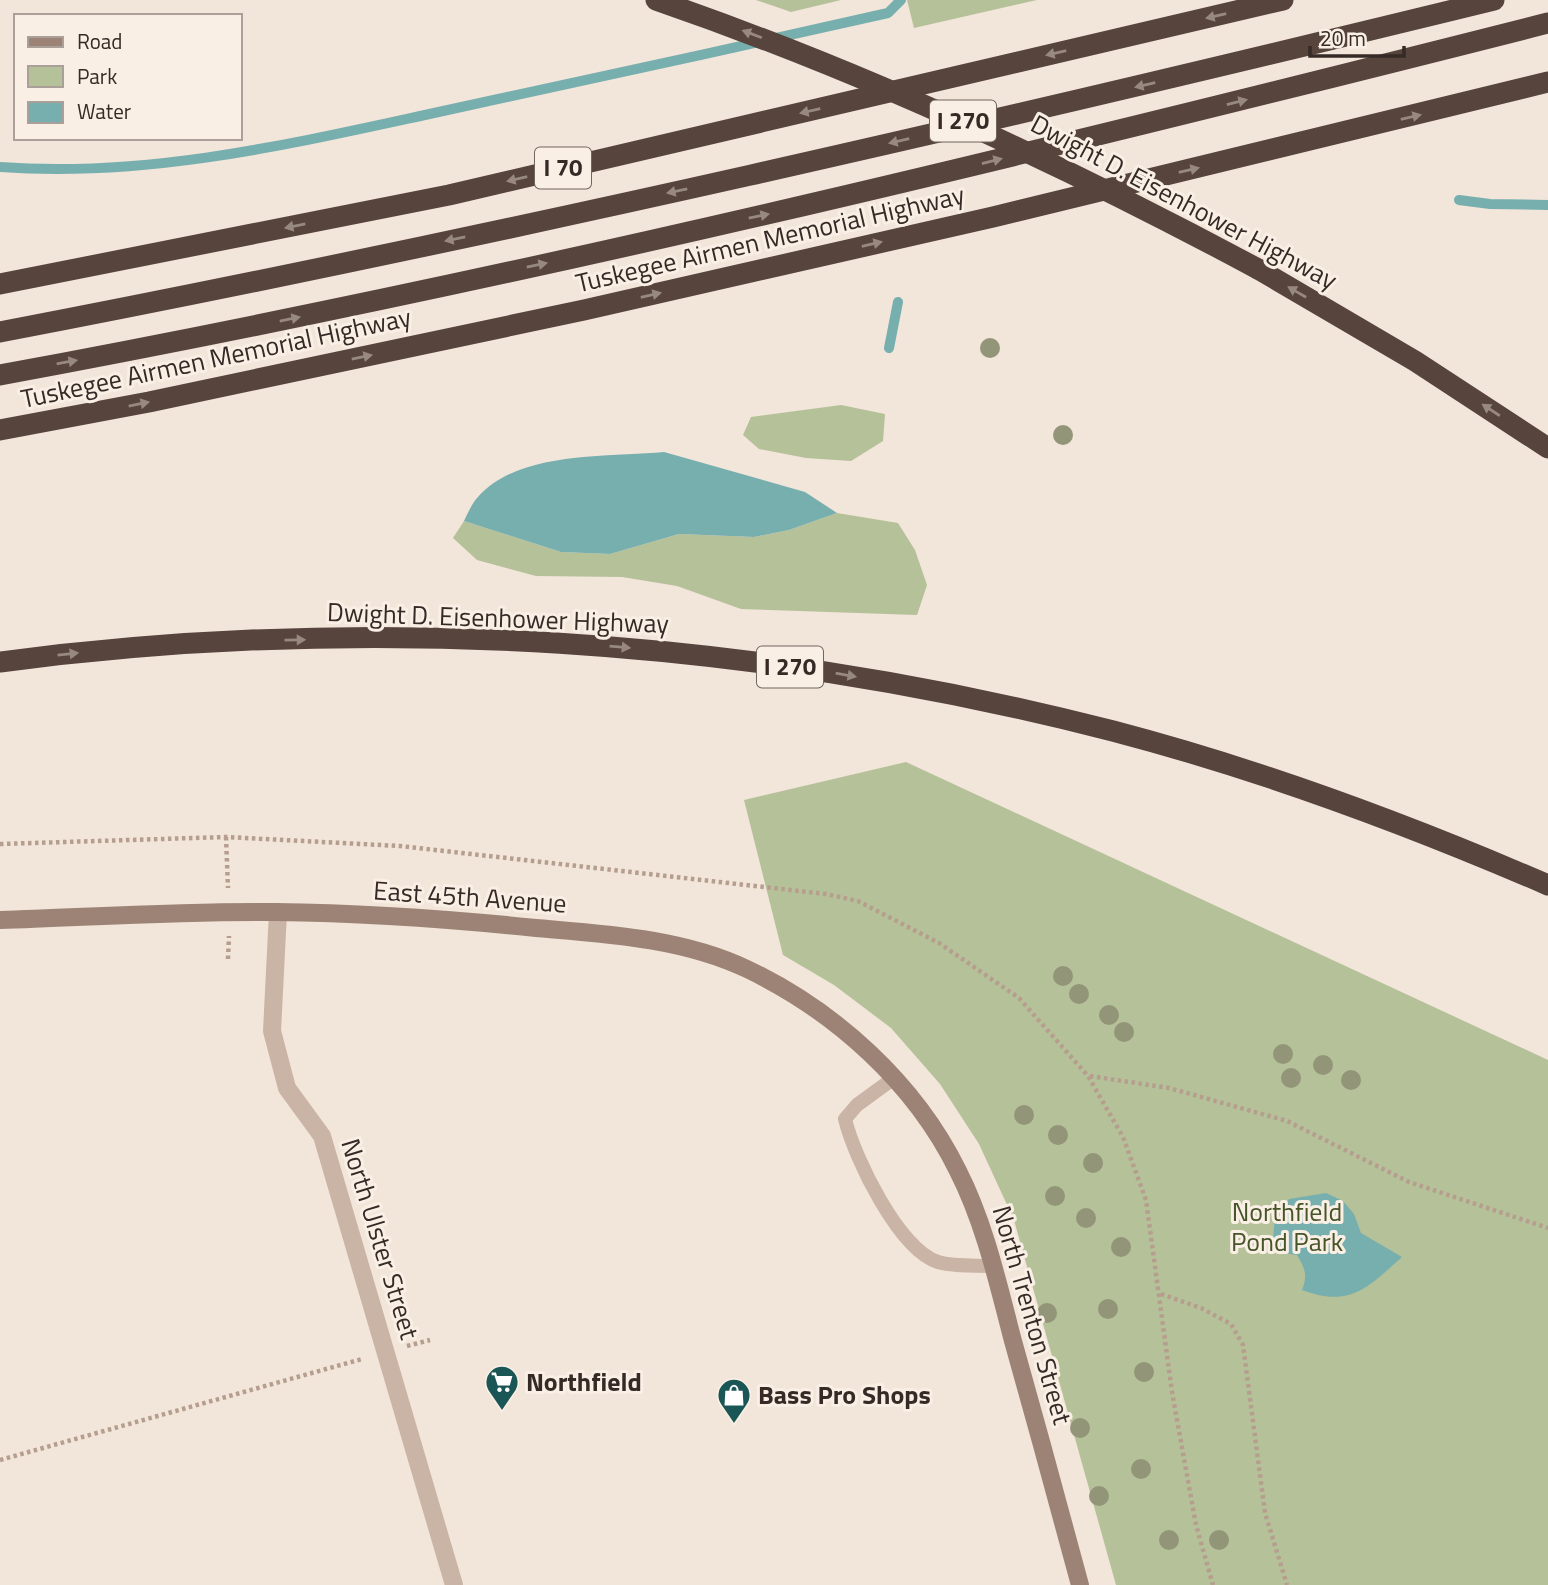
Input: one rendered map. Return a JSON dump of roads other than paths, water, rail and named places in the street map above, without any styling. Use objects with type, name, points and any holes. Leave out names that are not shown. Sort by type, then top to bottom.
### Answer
[{"type":"highway","name":"Dwight D. Eisenhower Highway","points":[[656,0],[869,80],[1076,173],[1258,269],[1395,349],[1548,448]]},
{"type":"highway","name":"I 70","points":[[0,284],[449,195],[1283,0]]},
{"type":"highway","points":[[0,332],[223,289],[806,163],[1494,0]]},
{"type":"highway","points":[[0,374],[219,334],[793,209],[1548,23]]},
{"type":"highway","name":"Tuskegee Airmen Memorial Highway","points":[[0,430],[149,402],[584,310],[993,217],[1548,82]]},
{"type":"highway","name":"Dwight D. Eisenhower Highway","points":[[0,662],[133,648],[229,642],[424,640],[579,644],[682,653],[824,671],[1027,711],[1191,754],[1347,805],[1548,886]]},
{"type":"street","name":"East 45th Avenue","points":[[0,920],[278,912],[429,918],[615,935],[699,951],[745,968],[792,993],[829,1019],[894,1078]]},
{"type":"street","name":"North Ulster Street","points":[[278,912],[272,1031],[287,1088],[322,1136],[454,1585]]},
{"type":"street","name":"North Trenton Street","points":[[894,1078],[917,1105],[959,1171],[993,1266],[1080,1585]]},
{"type":"lane","points":[[894,1078],[857,1105],[845,1119],[850,1142],[911,1245],[938,1262],[993,1266]]},
{"type":"water","points":[[664,452],[805,492],[837,513],[789,530],[754,537],[679,534],[610,554],[561,552],[464,521],[478,497],[495,482],[516,471],[565,459]]},
{"type":"water","points":[[1326,1193],[1343,1201],[1354,1214],[1361,1233],[1402,1257],[1368,1286],[1346,1296],[1333,1297],[1302,1290],[1305,1272],[1297,1255],[1276,1252],[1275,1224],[1289,1199]]},
{"type":"waterway","points":[[0,167],[110,168],[273,147],[888,13],[901,0]]},
{"type":"waterway","points":[[1459,200],[1490,204],[1548,205]]},
{"type":"waterway","points":[[889,348],[898,302]]},
{"type":"place","name":"Northfield","points":[[502,1412]]},
{"type":"place","name":"Bass Pro Shops","points":[[734,1425]]},
{"type":"park label","name":"Northfield Pond Park","points":[[1287,1227]]}]
